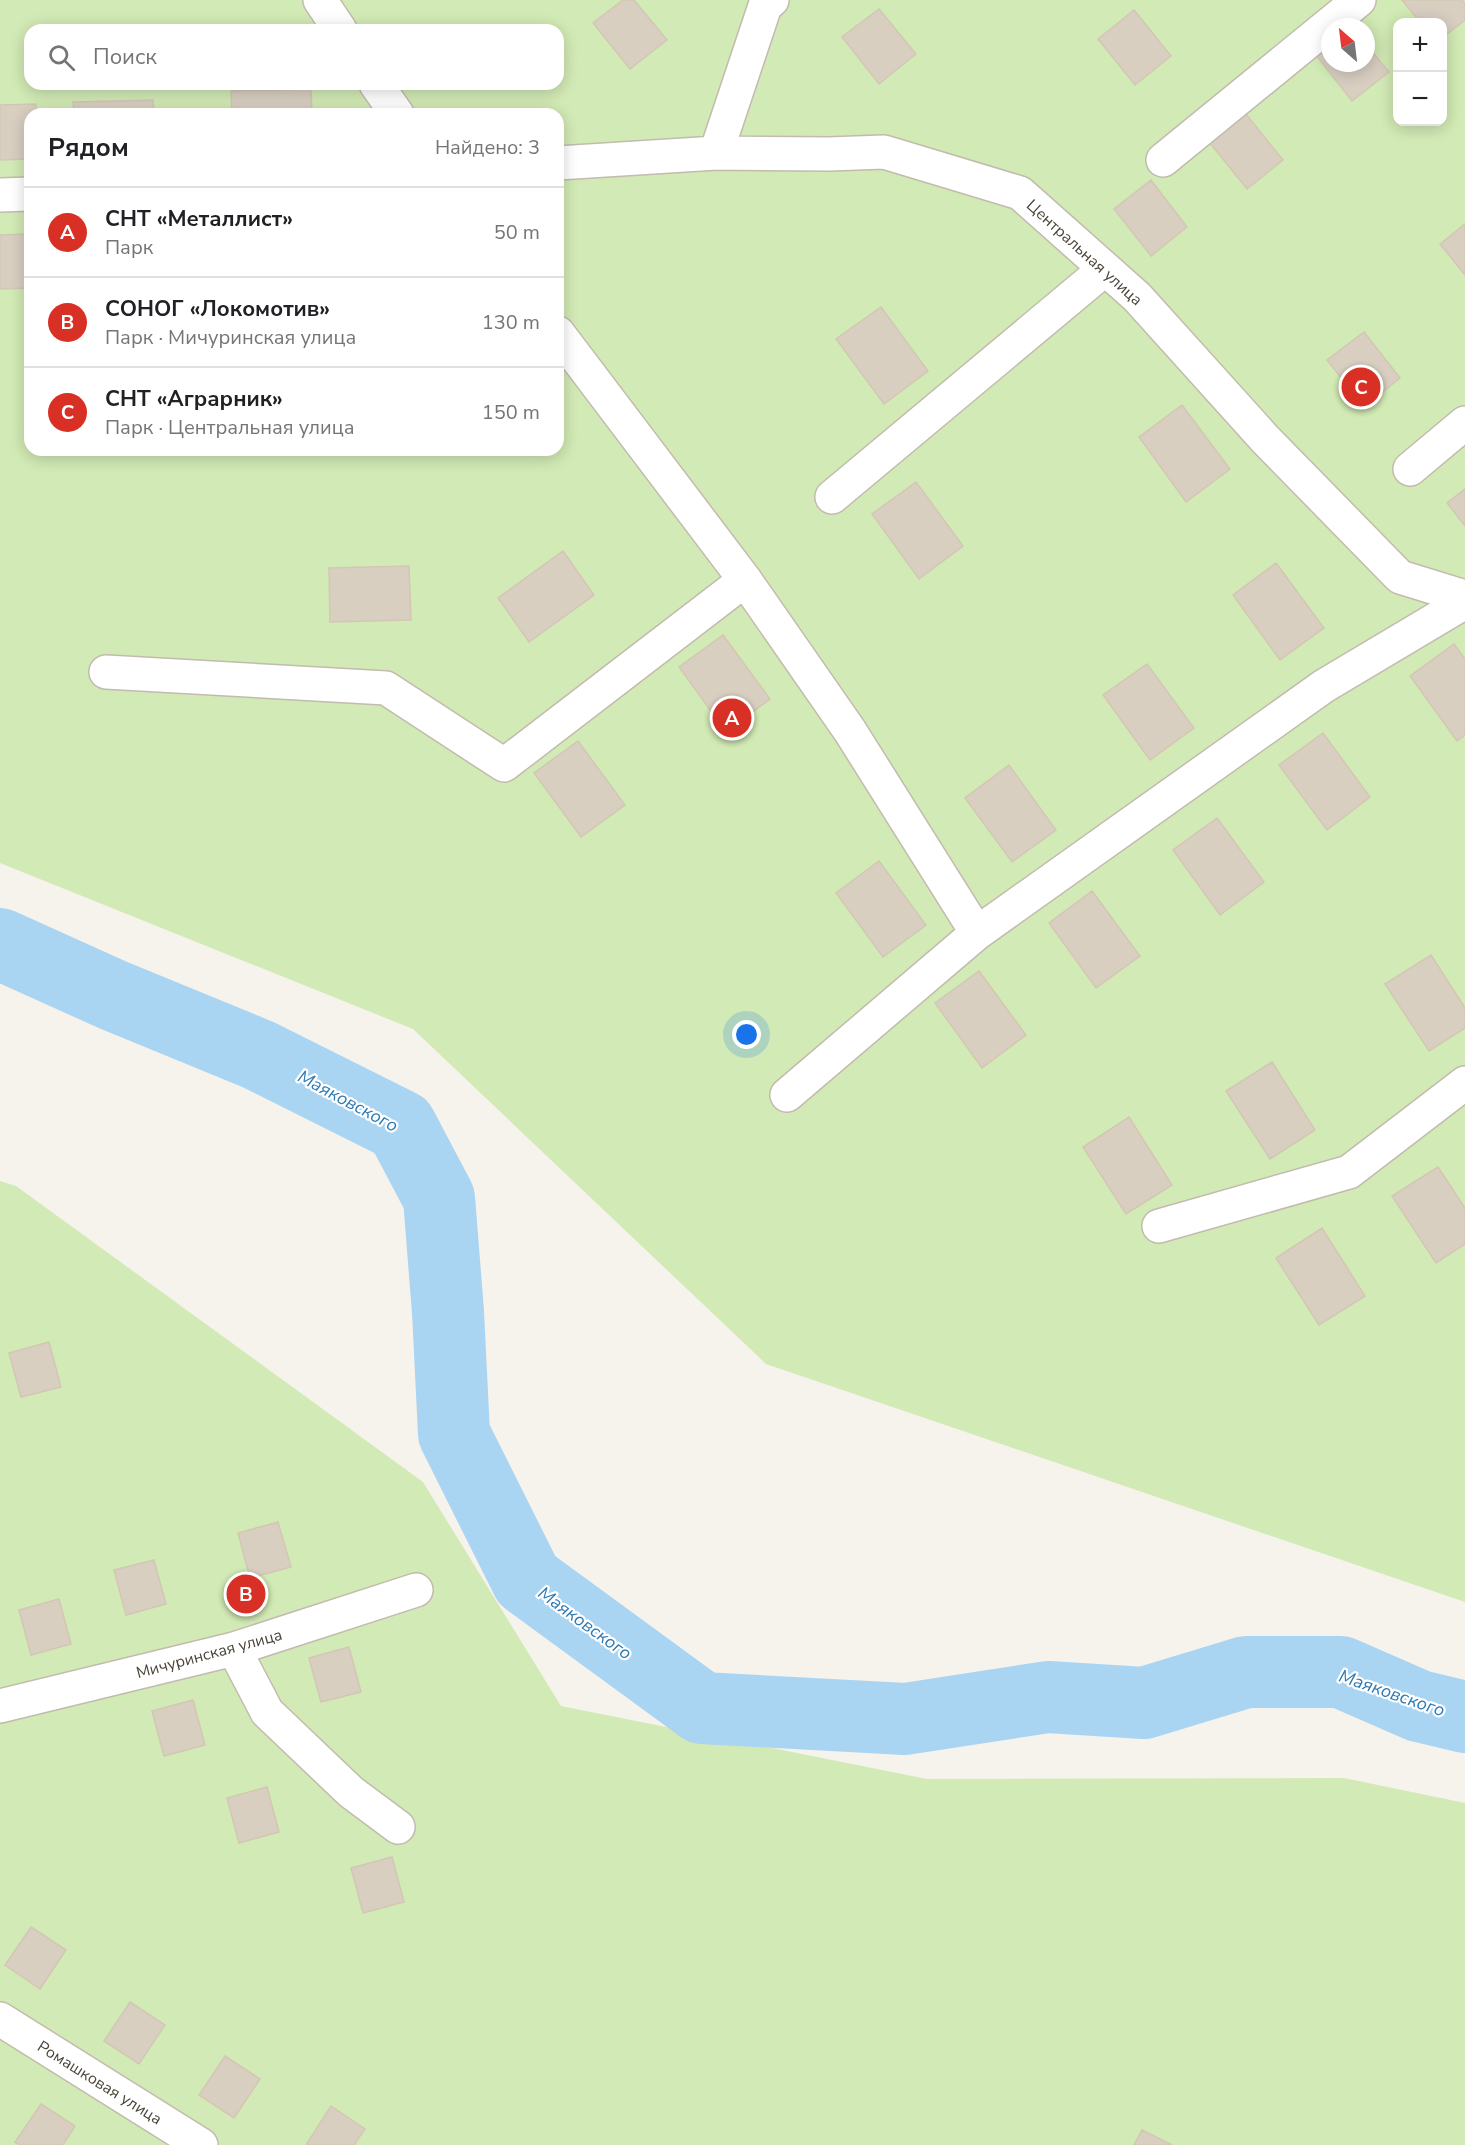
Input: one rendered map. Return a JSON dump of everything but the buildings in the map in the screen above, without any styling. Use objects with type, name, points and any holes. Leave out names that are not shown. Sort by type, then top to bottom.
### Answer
[{"type":"street","points":[[320,0],[336,24]]},
{"type":"street","points":[[716,153],[765,6],[772,0]]},
{"type":"street","points":[[1163,160],[1359,0]]},
{"type":"street","points":[[380,90],[393,108]]},
{"type":"street","name":"Центральная улица","points":[[564,163],[716,153],[884,152],[1020,193],[1137,297],[1265,439],[1400,577],[1465,599]]},
{"type":"street","points":[[0,195],[24,194]]},
{"type":"street","points":[[832,496],[1105,269]]},
{"type":"street","points":[[564,341],[745,580],[850,731],[977,933]]},
{"type":"street","points":[[1410,469],[1465,423]]},
{"type":"street","points":[[106,672],[386,688],[504,765],[745,580]]},
{"type":"street","points":[[787,1095],[977,933],[1324,686],[1465,599]]},
{"type":"street","points":[[1159,1226],[1349,1172],[1465,1083]]},
{"type":"street","name":"Мичуринская улица","points":[[0,1706],[234,1649],[416,1590]]},
{"type":"street","points":[[234,1649],[267,1712],[351,1792],[398,1827]]},
{"type":"street","name":"Ромашковая улица","points":[[0,2019],[201,2145]]},
{"type":"green space","points":[[0,0],[1465,0],[1465,1602],[766,1364],[413,1029],[0,863]]},
{"type":"green space","points":[[0,1181],[16,1186],[423,1482],[561,1706],[927,1779],[1344,1778],[1465,1803],[1465,2145],[0,2145]]},
{"type":"waterway","name":"Маяковского","points":[[0,944],[113,995],[259,1055],[401,1126],[439,1198],[454,1434],[527,1580],[702,1708],[905,1719],[1048,1697],[1144,1703],[1246,1672],[1341,1672],[1419,1706],[1465,1717]]},
{"type":"place","name":"СНТ «Аграрник»","points":[[1361,387]]},
{"type":"place","name":"СНТ «Металлист»","points":[[732,718]]},
{"type":"place","name":"СОНОГ «Локомотив»","points":[[246,1594]]}]
